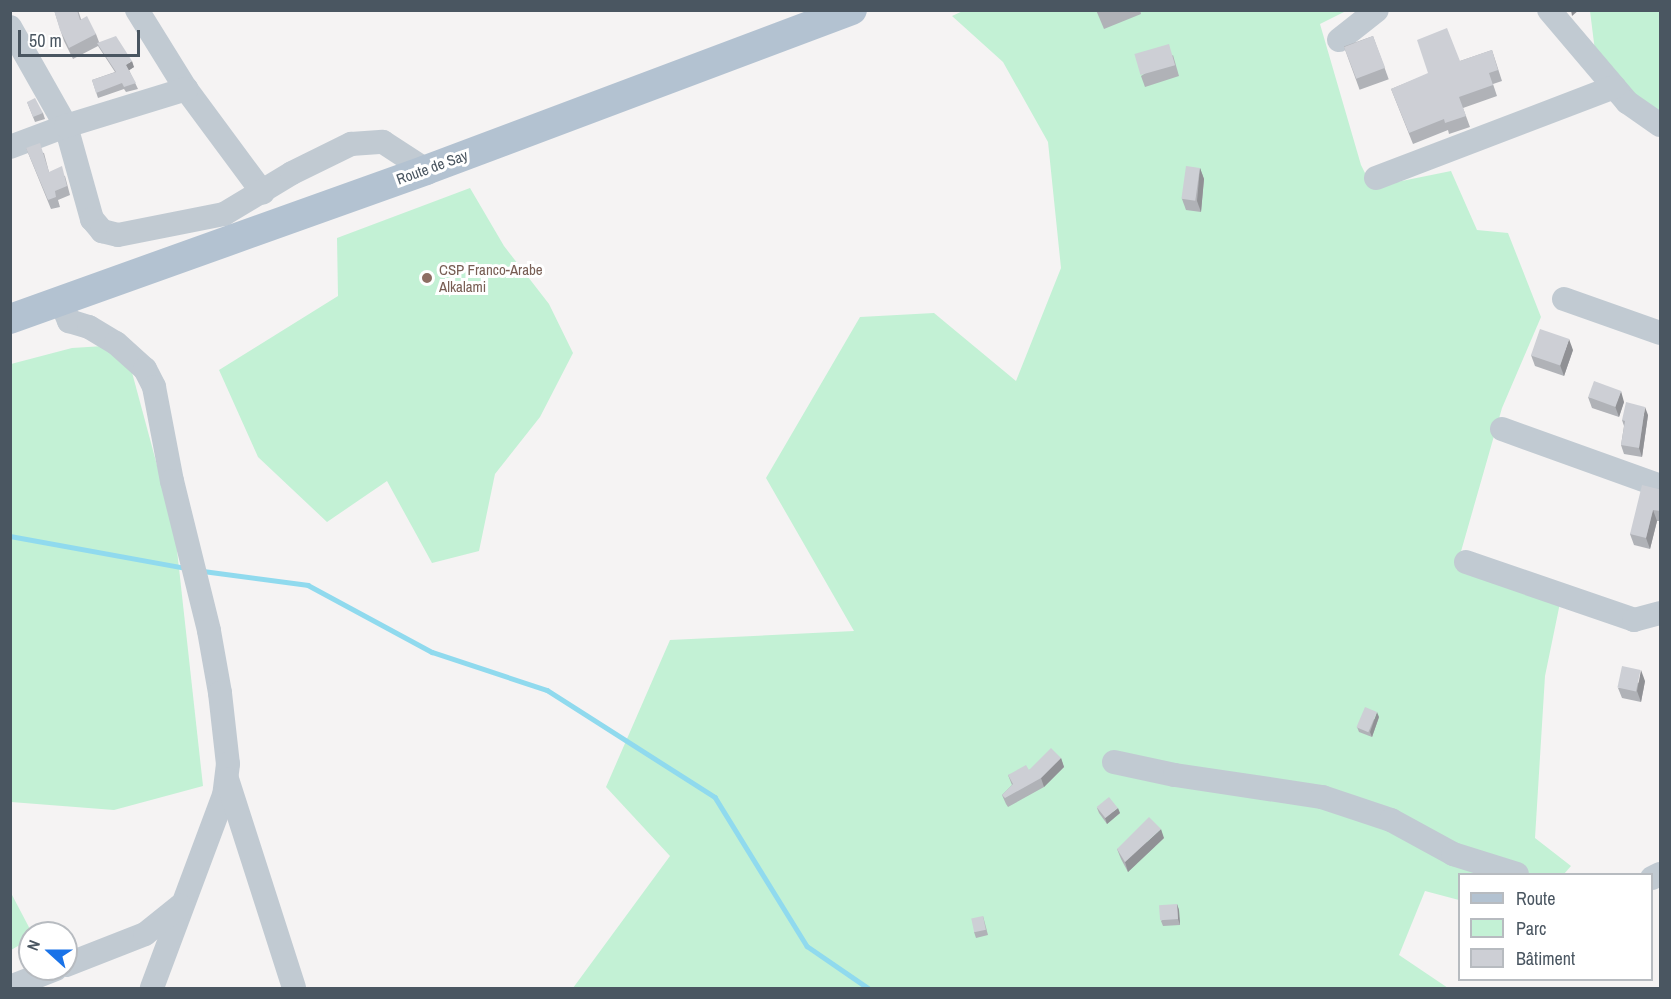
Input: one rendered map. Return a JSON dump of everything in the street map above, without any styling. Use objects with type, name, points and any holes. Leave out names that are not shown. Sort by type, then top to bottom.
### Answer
[{"type":"main road","name":"Route de Say","points":[[10,319],[61,303],[426,170],[852,10]]},
{"type":"street","points":[[137,10],[186,89],[263,193]]},
{"type":"street","points":[[1339,40],[1377,10]]},
{"type":"street","points":[[1549,10],[1627,102],[1650,121],[1660,125]]},
{"type":"street","points":[[10,27],[66,126],[92,219],[102,231],[118,235],[224,214],[263,193],[292,173],[351,144],[383,142],[426,170]]},
{"type":"street","points":[[1376,178],[1614,87]]},
{"type":"street","points":[[10,147],[66,126],[186,89]]},
{"type":"street","points":[[1563,299],[1660,333]]},
{"type":"street","points":[[61,303],[69,321],[89,327],[116,343],[145,369],[154,387],[172,481],[211,641],[222,713],[228,764],[224,795],[152,988]]},
{"type":"street","points":[[1502,429],[1660,486]]},
{"type":"street","points":[[1466,562],[1634,620],[1660,613]]},
{"type":"street","points":[[1114,762],[1175,775],[1322,797],[1391,820],[1453,854],[1514,873]]},
{"type":"street","points":[[227,778],[294,988]]},
{"type":"street","points":[[78,960],[145,934],[182,904]]},
{"type":"street","points":[[10,987],[25,981]]},
{"type":"green space","points":[[965,10],[1346,11],[1320,24],[1361,165],[1372,187],[1451,171],[1477,230],[1508,233],[1541,317],[1502,408],[1456,569],[1560,603],[1545,676],[1535,838],[1571,866],[1565,873],[1458,873],[1458,900],[1425,891],[1399,955],[1448,988],[573,988],[670,856],[606,787],[670,640],[854,631],[766,478],[860,317],[934,313],[1016,381],[1061,268],[1048,142],[1003,62],[952,16]]},
{"type":"green space","points":[[1590,11],[1660,11],[1660,113],[1646,109],[1595,51]]},
{"type":"green space","points":[[470,188],[504,246],[549,304],[573,353],[540,417],[495,474],[479,551],[432,563],[387,481],[327,522],[258,457],[219,370],[338,296],[337,238]]},
{"type":"green space","points":[[104,346],[130,365],[175,532],[203,786],[114,810],[11,802],[11,364],[72,348]]},
{"type":"green space","points":[[11,893],[26,921],[18,921],[18,946],[11,950]]},
{"type":"building","points":[[54,10],[77,10],[80,20],[87,16],[96,34],[69,48]]},
{"type":"building","points":[[1447,28],[1460,61],[1492,50],[1498,70],[1489,73],[1493,85],[1459,97],[1466,116],[1445,123],[1444,119],[1409,133],[1391,89],[1428,73],[1417,40]]},
{"type":"building","points":[[116,36],[132,61],[126,65],[136,83],[124,87],[122,83],[96,93],[92,80],[116,72],[97,43]]},
{"type":"building","points":[[1373,36],[1385,68],[1356,79],[1344,47]]},
{"type":"building","points":[[1169,44],[1175,65],[1140,75],[1134,54]]},
{"type":"building","points":[[35,98],[43,113],[33,117],[27,102]]},
{"type":"building","points":[[40,143],[49,172],[62,166],[67,186],[55,191],[56,197],[48,200],[26,148]]},
{"type":"building","points":[[1186,166],[1200,168],[1195,201],[1181,199]]},
{"type":"building","points":[[1540,329],[1569,339],[1560,366],[1531,355]]},
{"type":"building","points":[[1594,381],[1621,391],[1615,407],[1588,397]]},
{"type":"building","points":[[1626,402],[1645,407],[1639,448],[1621,445],[1625,421],[1622,420]]},
{"type":"building","points":[[1642,485],[1660,488],[1660,511],[1653,510],[1646,538],[1630,534]]},
{"type":"building","points":[[1622,666],[1641,670],[1636,691],[1617,688]]},
{"type":"building","points":[[1365,707],[1377,712],[1368,732],[1356,727]]},
{"type":"building","points":[[1051,748],[1061,758],[1041,778],[1005,798],[1002,795],[1013,784],[1008,775],[1026,765],[1029,770]]},
{"type":"building","points":[[1109,797],[1118,808],[1105,818],[1097,807]]},
{"type":"building","points":[[1149,817],[1161,829],[1125,862],[1117,849]]},
{"type":"building","points":[[1177,904],[1178,919],[1160,920],[1159,905]]},
{"type":"building","points":[[983,916],[986,930],[974,932],[971,918]]},
{"type":"waterway","points":[[10,536],[186,568]]},
{"type":"waterway","points":[[203,571],[308,585],[432,652],[547,690],[715,797],[807,946],[868,988]]},
{"type":"place","name":"CSP Franco-Arabe Alkalami","points":[[427,278]]}]
